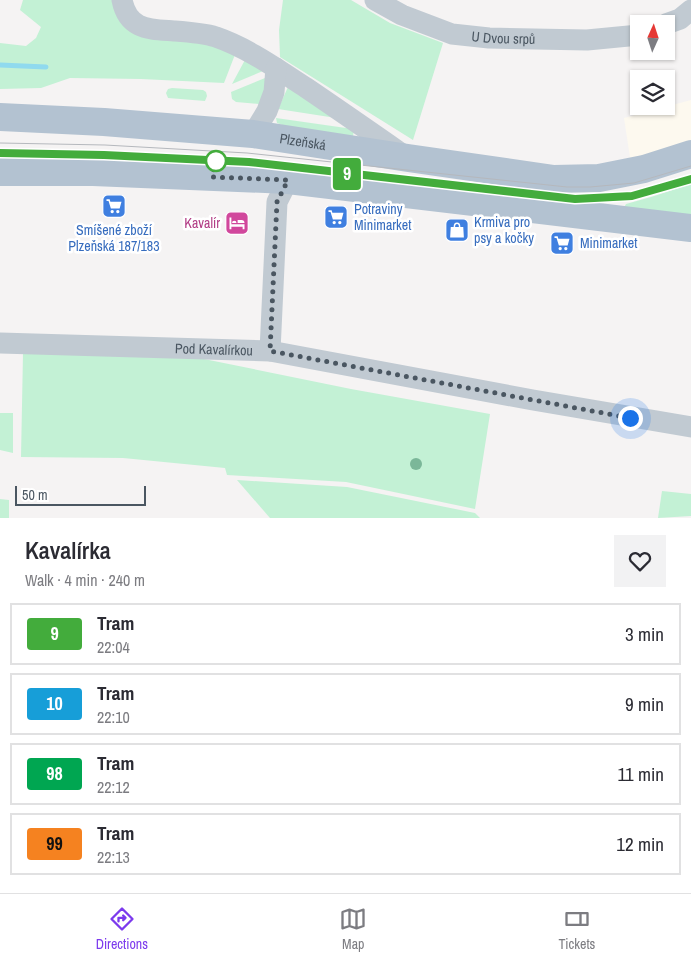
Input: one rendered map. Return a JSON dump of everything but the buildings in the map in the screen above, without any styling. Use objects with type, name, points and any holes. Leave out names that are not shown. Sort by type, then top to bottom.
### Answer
[{"type":"main road","name":"Plzeňská","points":[[0,117],[99,122],[253,134],[554,179],[599,178],[644,169],[691,154]]},
{"type":"main road","points":[[0,172],[93,172],[288,180],[691,228]]},
{"type":"street","points":[[122,0],[124,10],[134,23],[148,29],[184,31],[215,37],[250,53],[276,68],[408,158]]},
{"type":"street","name":"U Dvou srpů","points":[[375,0],[402,15],[452,34],[489,38],[587,40],[630,36]]},
{"type":"street","points":[[675,21],[691,10]]},
{"type":"street","points":[[253,134],[274,92],[276,68]]},
{"type":"street","points":[[270,351],[277,202],[288,180]]},
{"type":"street","name":"Pod Kavalírkou","points":[[0,343],[270,351],[691,427]]},
{"type":"shaded area","points":[[691,100],[691,141],[631,164],[624,118],[635,115],[675,115],[675,104]]},
{"type":"green space","points":[[23,0],[115,0],[118,18],[236,52],[224,83],[70,78],[41,88],[0,89],[0,43],[26,46],[36,38],[41,27],[20,10]]},
{"type":"green space","points":[[283,0],[351,0],[390,23],[443,43],[413,140],[280,57],[279,30]]},
{"type":"green space","points":[[246,58],[263,71],[232,84]]},
{"type":"green space","points":[[265,78],[266,87],[259,104],[236,102],[232,99],[231,92]]},
{"type":"green space","points":[[288,87],[336,118],[278,109]]},
{"type":"green space","points":[[168,89],[203,90],[207,96],[205,101],[168,98],[166,93]]},
{"type":"green space","points":[[276,118],[350,127],[354,130],[353,136],[285,126],[277,123]]},
{"type":"green space","points":[[691,184],[691,219],[622,211],[626,204]]},
{"type":"green space","points":[[23,353],[204,359],[351,389],[490,414],[475,509],[346,482],[227,475],[225,468],[123,458],[21,457]]},
{"type":"green space","points":[[0,413],[13,413],[13,453],[0,450]]},
{"type":"green space","points":[[237,480],[347,487],[475,513],[480,518],[270,518]]},
{"type":"green space","points":[[662,491],[691,494],[691,516],[658,518]]},
{"type":"green space","points":[[0,499],[9,500],[9,518],[0,518]]},
{"type":"waterway","points":[[0,65],[46,67]]},
{"type":"tram line","points":[[0,143],[105,145],[247,153],[567,187],[634,183],[691,166]]},
{"type":"tram line","points":[[0,153],[104,155],[249,162],[575,199],[632,196],[691,179]]},
{"type":"tram line","name":"9","points":[[0,153],[104,155],[249,162],[575,199],[632,196],[691,179]]},
{"type":"place","name":"Smíšené zboží Plzeňská 187/183","points":[[114,206]]},
{"type":"place","name":"Potraviny Minimarket","points":[[336,217]]},
{"type":"place","name":"Kavalír","points":[[237,223]]},
{"type":"place","name":"Krmiva pro psy a kočky","points":[[457,230]]},
{"type":"place","name":"Minimarket","points":[[562,243]]},
{"type":"route","points":[[216,161],[212,177],[288,180],[277,202],[270,351],[630,418]]}]
